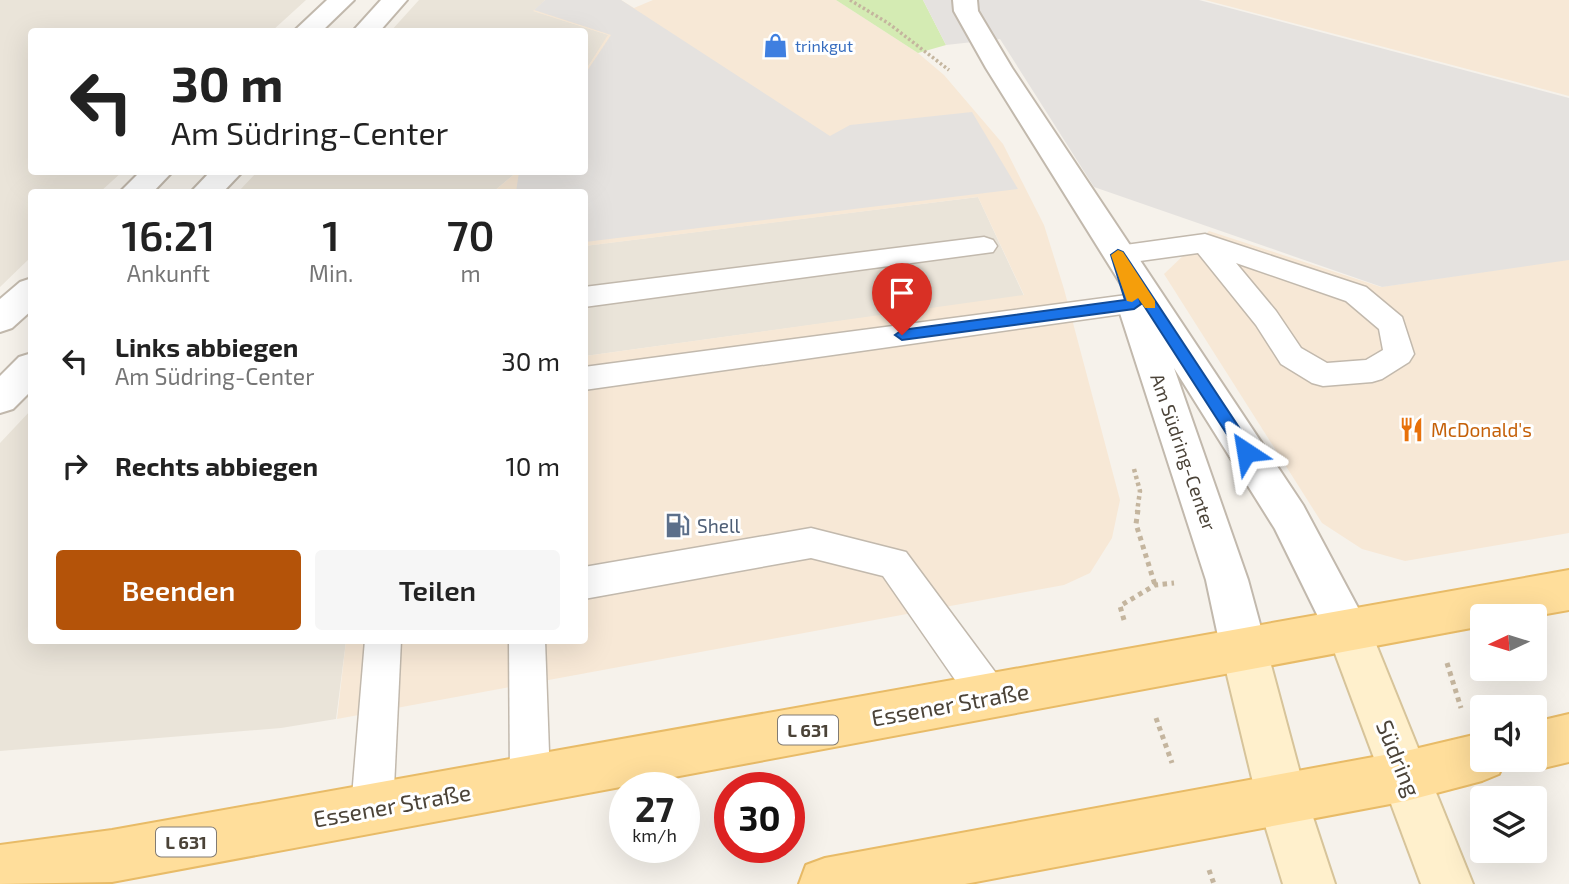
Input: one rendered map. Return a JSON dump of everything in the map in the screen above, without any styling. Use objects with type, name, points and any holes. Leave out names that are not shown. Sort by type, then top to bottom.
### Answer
[{"type":"main road","name":"Essener Straße","points":[[0,871],[112,856],[1569,590]]},
{"type":"main road","name":"Südring","points":[[1349,632],[1447,884]]},
{"type":"main road","points":[[1244,650],[1282,799],[1309,884]]},
{"type":"main road","points":[[1547,743],[1569,738]]},
{"type":"main road","points":[[850,882],[1406,776],[1470,760]]},
{"type":"street","points":[[310,28],[342,0]]},
{"type":"street","points":[[368,28],[395,0]]},
{"type":"street","name":"Am Südring-Center","points":[[965,0],[966,11],[999,68],[1289,517],[1349,632]]},
{"type":"street","points":[[138,189],[154,175]]},
{"type":"street","points":[[209,189],[224,175]]},
{"type":"street","name":"Am Südring-Center","points":[[1118,255],[1227,580],[1244,650]]},
{"type":"street","points":[[0,319],[28,294]]},
{"type":"street","points":[[0,398],[28,371]]},
{"type":"lane","points":[[1118,255],[1205,243],[1356,294],[1392,324],[1399,354],[1373,371],[1323,374],[1291,355],[1266,318],[1205,243]]},
{"type":"lane","points":[[588,296],[984,246]]},
{"type":"lane","points":[[588,378],[1134,304]]},
{"type":"lane","points":[[588,582],[811,543],[894,563],[989,697]]},
{"type":"lane","points":[[372,809],[383,644]]},
{"type":"lane","points":[[527,644],[530,780]]},
{"type":"path","points":[[850,0],[888,23],[956,76]]},
{"type":"path","points":[[1133,466],[1140,491],[1136,524],[1154,585]]},
{"type":"path","points":[[1120,606],[1139,670],[1214,884]]},
{"type":"path","points":[[1433,616],[1470,730]]},
{"type":"shaded area","points":[[0,0],[306,0],[275,28],[28,28],[28,175],[119,175],[103,189],[28,189],[28,260],[0,287]]},
{"type":"shaded area","points":[[419,0],[545,0],[534,11],[587,28],[394,28]]},
{"type":"shaded area","points":[[545,0],[621,0],[634,8],[653,0],[836,0],[918,53],[944,75],[1003,144],[1044,225],[1064,289],[1120,500],[1112,538],[1090,573],[1064,585],[337,719],[346,644],[588,644],[588,356],[1024,295],[978,197],[588,246],[588,189],[497,189],[513,175],[588,175],[588,66],[608,35],[533,11]]},
{"type":"shaded area","points":[[545,0],[621,0],[830,136],[850,125],[972,112],[1018,189],[588,242],[588,189],[516,189],[519,175],[588,175],[588,70],[611,35],[534,10]]},
{"type":"shaded area","points":[[923,0],[1199,0],[1569,98],[1569,260],[1382,287],[1094,187],[1000,39],[946,45]]},
{"type":"shaded area","points":[[1205,0],[1569,0],[1569,96],[1331,33]]},
{"type":"shaded area","points":[[588,28],[609,35],[588,66]]},
{"type":"shaded area","points":[[254,175],[513,175],[497,189],[241,189]]},
{"type":"shaded area","points":[[978,197],[1024,296],[588,356],[588,246]]},
{"type":"shaded area","points":[[1209,231],[1381,287],[1569,259],[1569,533],[1405,561],[1362,549],[1322,523],[1164,274]]},
{"type":"shaded area","points":[[28,413],[28,644],[346,644],[336,719],[281,728],[0,751],[0,443]]},
{"type":"green space","points":[[836,0],[923,0],[946,45],[918,53]]},
{"type":"slow traffic","points":[[1132,297],[1118,255],[1150,305]]},
{"type":"place","name":"trinkgut","points":[[775,45]]},
{"type":"place","name":"McDonald's","points":[[1411,429]]},
{"type":"place","name":"Shell","points":[[677,525]]},
{"type":"route","points":[[902,335],[1134,304],[1118,255],[1246,452]]}]
